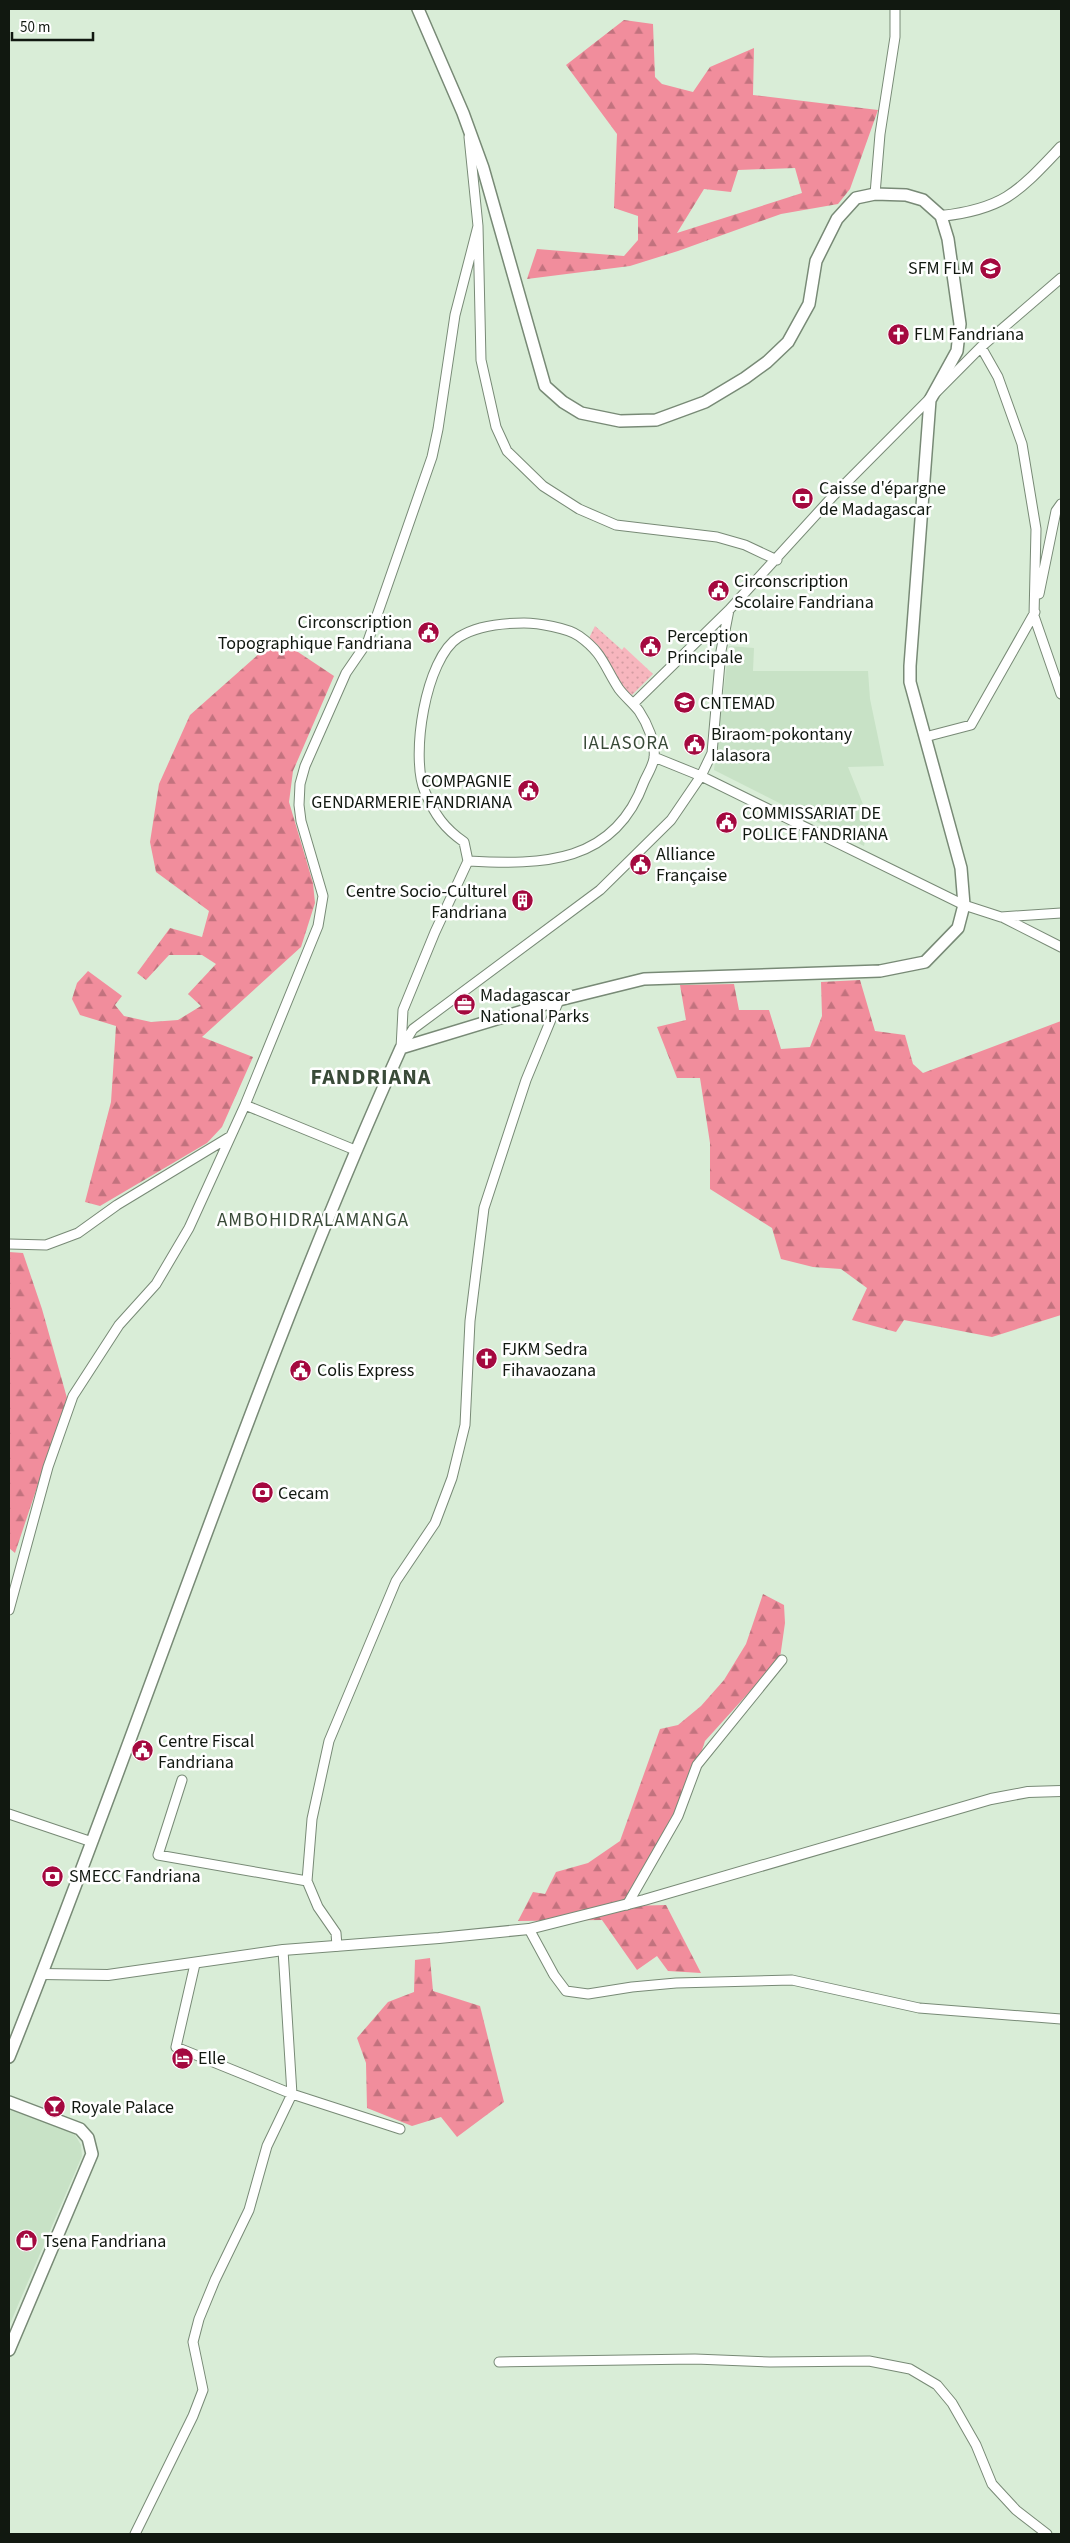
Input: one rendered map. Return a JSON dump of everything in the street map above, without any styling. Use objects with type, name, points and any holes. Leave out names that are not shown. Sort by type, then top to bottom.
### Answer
[{"type":"main road","points":[[9,2057],[92,1842],[195,1562],[355,1150],[401,1048],[559,1000],[644,980],[880,971],[925,962],[958,928],[964,905],[962,868],[910,682],[930,400],[957,351],[960,324],[948,239],[941,216],[923,200],[906,195],[875,194],[856,198],[837,220],[816,263],[808,304],[788,342],[767,362],[705,402],[656,420],[620,421],[580,413],[562,402],[545,386],[483,168],[468,127],[418,9]]},
{"type":"main road","points":[[9,2102],[80,2129],[88,2138],[92,2154],[9,2350]]},
{"type":"street","points":[[875,194],[880,134],[895,37],[895,9]]},
{"type":"street","points":[[468,127],[478,226],[481,360],[496,427],[508,451],[543,486],[579,509],[616,525],[717,537],[745,545],[777,560]]},
{"type":"street","points":[[941,216],[964,214],[994,205],[1021,188],[1061,147]]},
{"type":"street","points":[[9,1610],[48,1467],[73,1396],[120,1325],[156,1284],[189,1228],[245,1105],[318,926],[323,896],[318,872],[301,821],[299,805],[300,784],[346,673],[368,641],[432,457],[455,315],[478,226]]},
{"type":"street","points":[[634,704],[729,610],[777,560],[834,495],[981,347],[1061,278]]},
{"type":"street","points":[[981,347],[998,377],[1022,444],[1036,529],[1034,616],[1061,694]]},
{"type":"street","points":[[925,737],[971,725],[1034,616],[1056,511],[1061,504]]},
{"type":"street","points":[[401,1048],[413,1029],[600,890],[671,820],[701,776],[712,753],[721,651],[729,610]]},
{"type":"street","points":[[401,1048],[404,1010],[435,932],[468,861],[464,842],[445,828],[424,791],[419,749],[424,704],[437,662],[458,637],[499,622],[536,623],[576,634],[590,644],[606,662],[620,690],[634,704],[644,718],[654,758],[643,787],[622,824],[598,844],[569,854],[529,863],[468,861]]},
{"type":"street","points":[[654,758],[701,776],[964,905],[1001,917],[1061,947]]},
{"type":"street","points":[[1001,917],[1061,913]]},
{"type":"street","points":[[337,1946],[336,1933],[318,1907],[307,1881],[312,1820],[329,1741],[396,1581],[435,1523],[452,1478],[465,1425],[470,1321],[484,1208],[526,1080],[559,1000]]},
{"type":"street","points":[[245,1105],[355,1150]]},
{"type":"street","points":[[9,1244],[46,1245],[78,1234],[117,1205],[231,1136]]},
{"type":"street","points":[[627,1905],[678,1816],[697,1764],[782,1660]]},
{"type":"street","points":[[182,1780],[158,1855],[307,1881]]},
{"type":"street","points":[[42,1974],[108,1975],[283,1950],[529,1929],[627,1905],[991,1799],[1028,1792],[1061,1791]]},
{"type":"street","points":[[9,1814],[92,1842]]},
{"type":"street","points":[[529,1929],[554,1975],[566,1990],[581,1993],[588,1994],[632,1987],[676,1984],[792,1980],[919,2008],[1061,2020]]},
{"type":"street","points":[[135,2534],[193,2416],[203,2390],[194,2342],[199,2318],[249,2210],[267,2146],[292,2094],[283,1950]]},
{"type":"street","points":[[195,1964],[176,2048],[292,2094],[400,2129]]},
{"type":"street","points":[[499,2362],[695,2359],[770,2362],[869,2361],[910,2369],[937,2385],[952,2403],[976,2446],[992,2484],[1016,2510],[1047,2534]]},
{"type":"shaded area","points":[[595,626],[622,650],[624,647],[653,674],[632,695],[625,690],[598,645],[589,638]]},
{"type":"shaded area","points":[[729,646],[754,648],[753,671],[868,671],[870,699],[884,766],[848,767],[869,819],[864,846],[714,770]]},
{"type":"shaded area","name":"Tsena Fandriana","points":[[9,2106],[71,2128],[81,2145],[82,2156],[9,2326]]},
{"type":"green space","points":[[624,20],[653,24],[655,77],[662,84],[693,92],[710,67],[754,48],[753,95],[878,110],[850,189],[838,204],[781,214],[630,266],[527,279],[537,249],[624,256],[638,240],[638,216],[614,208],[617,134],[566,65]],"holes":[[[795,168],[802,193],[677,233],[704,189],[731,192],[738,170]]]},
{"type":"green space","points":[[277,638],[334,676],[293,771],[289,802],[313,883],[315,903],[301,947],[202,1037],[253,1057],[222,1127],[207,1143],[100,1206],[85,1202],[111,1102],[116,1026],[80,1015],[72,999],[77,983],[88,971],[122,996],[115,1005],[124,1016],[151,1022],[178,1020],[201,1006],[188,994],[216,964],[202,955],[169,955],[146,980],[137,973],[170,928],[202,937],[209,911],[156,872],[150,842],[159,784],[190,715]]},
{"type":"green space","points":[[860,980],[875,1031],[905,1035],[913,1064],[923,1073],[1061,1021],[1061,1315],[992,1337],[904,1320],[896,1332],[852,1320],[867,1288],[841,1269],[813,1267],[781,1259],[772,1228],[710,1189],[710,1143],[700,1078],[677,1078],[657,1027],[686,1020],[680,985],[734,984],[739,1010],[769,1010],[781,1049],[810,1047],[822,1016],[821,982]]},
{"type":"green space","points":[[9,1252],[23,1253],[42,1309],[67,1398],[15,1553],[9,1548]]},
{"type":"green space","points":[[763,1594],[784,1605],[785,1623],[780,1658],[705,1741],[670,1840],[628,1906],[666,1905],[701,1973],[668,1971],[657,1956],[637,1970],[602,1920],[518,1921],[533,1892],[545,1894],[556,1872],[588,1863],[620,1841],[660,1729],[678,1725],[701,1706],[724,1680],[746,1644]]},
{"type":"green space","points":[[430,1958],[433,1991],[480,2006],[504,2102],[457,2137],[441,2117],[412,2126],[367,2108],[366,2063],[357,2038],[388,2002],[414,1992],[415,1960]]},
{"type":"place","name":"SFM FLM","points":[[990,268]]},
{"type":"place","name":"FLM Fandriana","points":[[898,334]]},
{"type":"place","name":"Caisse d'épargne de Madagascar","points":[[803,498]]},
{"type":"place","name":"Circonscription Scolaire Fandriana","points":[[718,591]]},
{"type":"place","name":"Circonscription Topographique Fandriana","points":[[428,632]]},
{"type":"place","name":"Perception Principale","points":[[651,646]]},
{"type":"place","name":"CNTEMAD","points":[[684,703]]},
{"type":"place","name":"Biraom-pokontany Ialasora","points":[[695,744]]},
{"type":"place","name":"COMPAGNIE GENDARMERIE FANDRIANA","points":[[528,791]]},
{"type":"place","name":"COMMISSARIAT DE POLICE FANDRIANA","points":[[726,823]]},
{"type":"place","name":"Alliance Française","points":[[640,864]]},
{"type":"place","name":"Centre Socio-Culturel Fandriana","points":[[523,901]]},
{"type":"place","name":"Madagascar National Parks","points":[[464,1005]]},
{"type":"place","name":"FJKM Sedra Fihavaozana","points":[[486,1359]]},
{"type":"place","name":"Colis Express","points":[[301,1370]]},
{"type":"place","name":"Cecam","points":[[262,1493]]},
{"type":"place","name":"Centre Fiscal Fandriana","points":[[142,1751]]},
{"type":"place","name":"SMECC Fandriana","points":[[53,1876]]},
{"type":"place","name":"Elle","points":[[182,2058]]},
{"type":"place","name":"Royale Palace","points":[[55,2107]]},
{"type":"place","name":"Tsena Fandriana","points":[[27,2241]]},
{"type":"district","name":"IALASORA","points":[[626,743]]},
{"type":"district","name":"FANDRIANA","points":[[371,1077]]},
{"type":"district","name":"AMBOHIDRALAMANGA","points":[[313,1220]]}]
